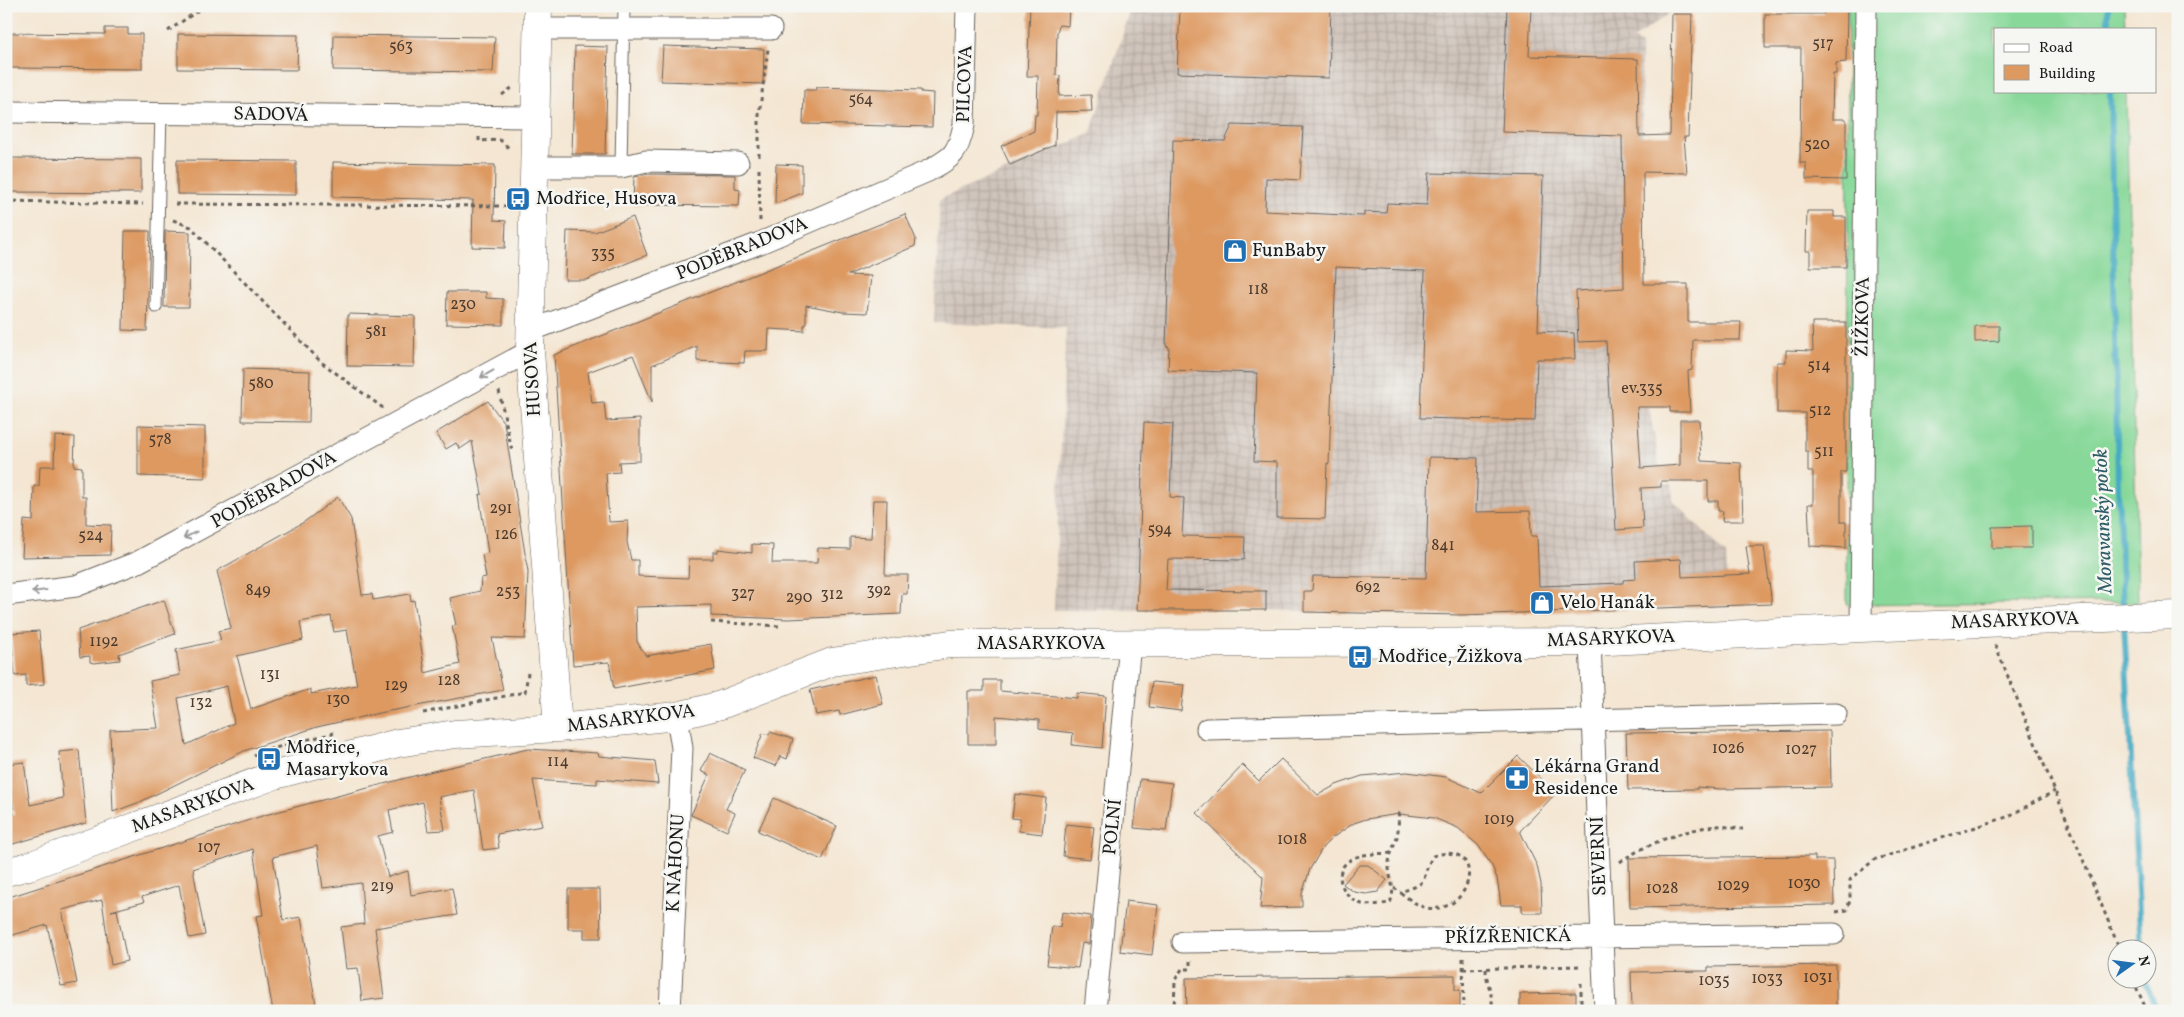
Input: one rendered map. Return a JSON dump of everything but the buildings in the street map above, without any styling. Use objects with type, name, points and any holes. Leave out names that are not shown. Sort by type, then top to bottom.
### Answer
[{"type":"street","name":"PILCOVA","points":[[950,159],[960,143],[964,125],[967,6]]},
{"type":"street","name":"ŽIŽKOVA","points":[[1861,628],[1866,6]]},
{"type":"street","name":"HUSOVA","points":[[558,728],[530,341],[524,162],[535,117],[537,18],[622,29],[771,29]]},
{"type":"street","name":"SADOVÁ","points":[[6,112],[535,117]]},
{"type":"street","name":"PODĚBRADOVA","points":[[6,595],[76,586],[138,562],[494,370],[530,341],[928,171],[950,159]]},
{"type":"street","points":[[524,162],[621,167],[646,161],[738,163]]},
{"type":"street","name":"MASARYKOVA","points":[[6,872],[29,866],[275,775],[398,743],[455,734],[558,728],[677,716],[721,705],[832,662],[950,644],[1590,642],[1861,628],[2178,615]]},
{"type":"street","name":"SEVERNÍ","points":[[1590,642],[1605,1011]]},
{"type":"street","name":"POLNÍ","points":[[1095,1011],[1130,643]]},
{"type":"street","points":[[1207,729],[1836,714]]},
{"type":"street","name":"K NÁHONU","points":[[670,1011],[682,748],[677,716]]},
{"type":"street","name":"PŘÍZŘENICKÁ","points":[[1186,942],[1602,936],[1832,925]]},
{"type":"lane","points":[[621,167],[622,29],[624,6]]},
{"type":"lane","points":[[156,307],[162,113]]},
{"type":"path","points":[[168,31],[205,6]]},
{"type":"path","points":[[759,159],[759,115],[771,29]]},
{"type":"path","points":[[496,95],[503,95],[515,86],[516,82]]},
{"type":"path","points":[[480,117],[479,141],[500,140],[524,162]]},
{"type":"path","points":[[759,168],[760,243]]},
{"type":"path","points":[[6,202],[159,209],[514,206],[514,215]]},
{"type":"path","points":[[159,209],[191,227],[321,362],[383,408]]},
{"type":"path","points":[[494,370],[513,456]]},
{"type":"path","points":[[376,412],[391,404]]},
{"type":"path","points":[[711,622],[780,626]]},
{"type":"path","points":[[1992,622],[1995,646],[2116,940]]},
{"type":"path","points":[[421,713],[525,692],[530,664]]},
{"type":"path","points":[[247,759],[263,751],[337,732]]},
{"type":"path","points":[[1832,925],[1834,912],[1847,910],[1850,900],[1850,880],[1874,860],[2007,818],[2055,791]]},
{"type":"path","points":[[1391,853],[1374,854],[1351,859],[1343,868],[1340,884],[1343,890],[1357,902],[1364,904],[1390,903],[1393,887],[1389,868],[1391,853],[1397,836],[1399,809]]},
{"type":"path","points":[[1620,862],[1637,850],[1703,828],[1718,826],[1729,829],[1743,829]]},
{"type":"path","points":[[1393,887],[1400,892],[1426,908],[1440,907],[1450,904],[1463,893],[1469,881],[1469,868],[1461,857],[1442,853],[1433,856],[1427,866],[1425,880],[1422,884],[1400,892]]},
{"type":"path","points":[[1463,938],[1464,1011]]},
{"type":"path","points":[[1174,1011],[1175,980],[1182,970],[1190,969],[1186,942]]},
{"type":"path","points":[[1463,969],[1581,966],[1581,1011]]},
{"type":"path","points":[[1486,968],[1486,982],[1492,997],[1492,1011]]},
{"type":"path","points":[[2138,990],[2147,1011]]},
{"type":"shaded area","points":[[1132,6],[1731,6],[1671,12],[1633,39],[1641,45],[1644,288],[1649,407],[1663,485],[1672,484],[1673,500],[1726,555],[1728,606],[1462,615],[1266,610],[1054,610],[1066,328],[934,323],[940,199],[1090,134]]},
{"type":"green space","points":[[1848,6],[2124,6],[2125,28],[1994,28],[1994,92],[2126,92],[2138,602],[1847,605]]},
{"type":"waterway","name":"Moravanský potok","points":[[2108,6],[2108,28]]},
{"type":"waterway","name":"Moravanský potok","points":[[2110,92],[2118,486],[2123,610]]},
{"type":"waterway","name":"Moravanský potok","points":[[2124,622],[2140,940]]},
{"type":"waterway","name":"Moravanský potok","points":[[2148,990],[2157,1011]]},
{"type":"place","name":"Modřice, Husova","points":[[518,199]]},
{"type":"place","name":"FunBaby","points":[[1235,251]]},
{"type":"place","name":"Velo Hanák","points":[[1542,603]]},
{"type":"place","name":"Modřice, Žižkova","points":[[1360,657]]},
{"type":"place","name":"Modřice, Masarykova","points":[[269,759]]},
{"type":"place","name":"Lékárna Grand Residence","points":[[1517,778]]}]
